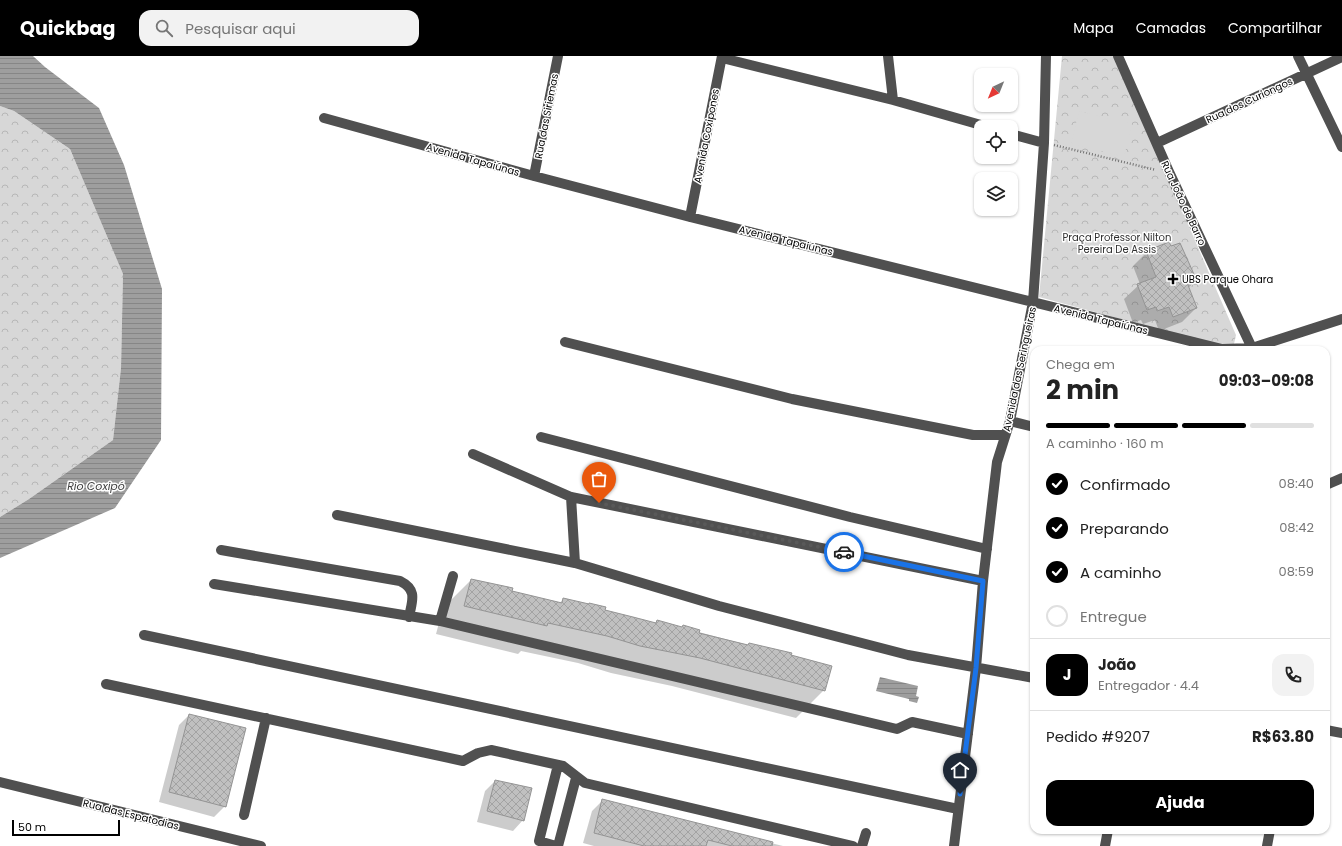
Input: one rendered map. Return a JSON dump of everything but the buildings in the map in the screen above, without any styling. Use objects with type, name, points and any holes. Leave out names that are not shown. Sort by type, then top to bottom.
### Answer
[{"type":"street","name":"Rua das Siriemas","points":[[534,176],[558,56]]},
{"type":"street","points":[[888,56],[893,100]]},
{"type":"street","name":"Avenida das Seringueiras","points":[[954,846],[976,668],[983,581],[997,462],[1010,421],[1033,302],[1044,143],[1046,56]]},
{"type":"street","name":"Rua João de Barro","points":[[1118,56],[1170,174],[1251,346]]},
{"type":"street","points":[[1298,56],[1342,147]]},
{"type":"street","points":[[722,57],[893,100],[974,123]]},
{"type":"street","name":"Avenida Coxipones","points":[[690,217],[722,57]]},
{"type":"street","name":"Rua dos Curiongos","points":[[1157,143],[1342,57]]},
{"type":"street","name":"Avenida Tapaiúnas","points":[[324,118],[690,217],[1210,346]]},
{"type":"street","points":[[1018,136],[1044,143]]},
{"type":"street","name":"Avenida Tapaiúnas","points":[[1258,346],[1342,319]]},
{"type":"street","points":[[565,342],[792,399],[973,435],[1005,435]]},
{"type":"street","points":[[1010,421],[1030,426]]},
{"type":"street","points":[[541,437],[850,517],[987,549]]},
{"type":"street","points":[[473,454],[571,497],[983,581]]},
{"type":"street","points":[[1330,483],[1342,478]]},
{"type":"street","points":[[571,497],[576,563]]},
{"type":"street","points":[[337,515],[576,563],[719,606],[908,655],[1030,677]]},
{"type":"street","points":[[221,550],[400,582],[409,586],[413,594],[409,617]]},
{"type":"street","points":[[440,621],[453,576]]},
{"type":"street","points":[[214,584],[440,621],[897,729],[912,722],[968,734]]},
{"type":"street","points":[[144,635],[958,810]]},
{"type":"street","points":[[106,684],[464,761],[478,753],[491,750],[567,768],[576,778],[585,783],[853,846]]},
{"type":"street","points":[[244,815],[266,718]]},
{"type":"street","points":[[1330,731],[1342,733]]},
{"type":"street","points":[[550,845],[558,765]]},
{"type":"street","points":[[550,845],[576,778]]},
{"type":"street","name":"Rua das Espatodias","points":[[0,782],[261,846]]},
{"type":"street","points":[[862,846],[866,833]]},
{"type":"street","points":[[1106,846],[1108,834]]},
{"type":"street","points":[[1267,846],[1269,834]]},
{"type":"path","points":[[1044,143],[1170,174]]},
{"type":"green space","name":"Praça Professor Nilton Pereira De Assis","points":[[1062,56],[1115,56],[1236,335],[1234,344],[1218,345],[1039,297]]},
{"type":"green space","points":[[0,106],[14,111],[70,149],[123,274],[121,368],[113,440],[29,499],[0,517]]},
{"type":"green space","points":[[1079,111],[1132,124],[1124,157],[1071,143]]},
{"type":"water","name":"Rio Coxipó","points":[[0,56],[33,56],[45,67],[99,108],[124,165],[162,289],[161,440],[115,508],[0,558],[0,517],[29,499],[113,440],[121,368],[123,274],[70,149],[14,111],[0,106]]},
{"type":"water","points":[[880,677],[918,686],[916,696],[919,697],[917,703],[909,701],[909,699],[876,691]]},
{"type":"way so far","points":[[599,503],[844,552]]},
{"type":"place","name":"UBS Parque Ohara","points":[[1173,279]]},
{"type":"route","points":[[844,552],[983,581],[976,668],[960,794]]}]
